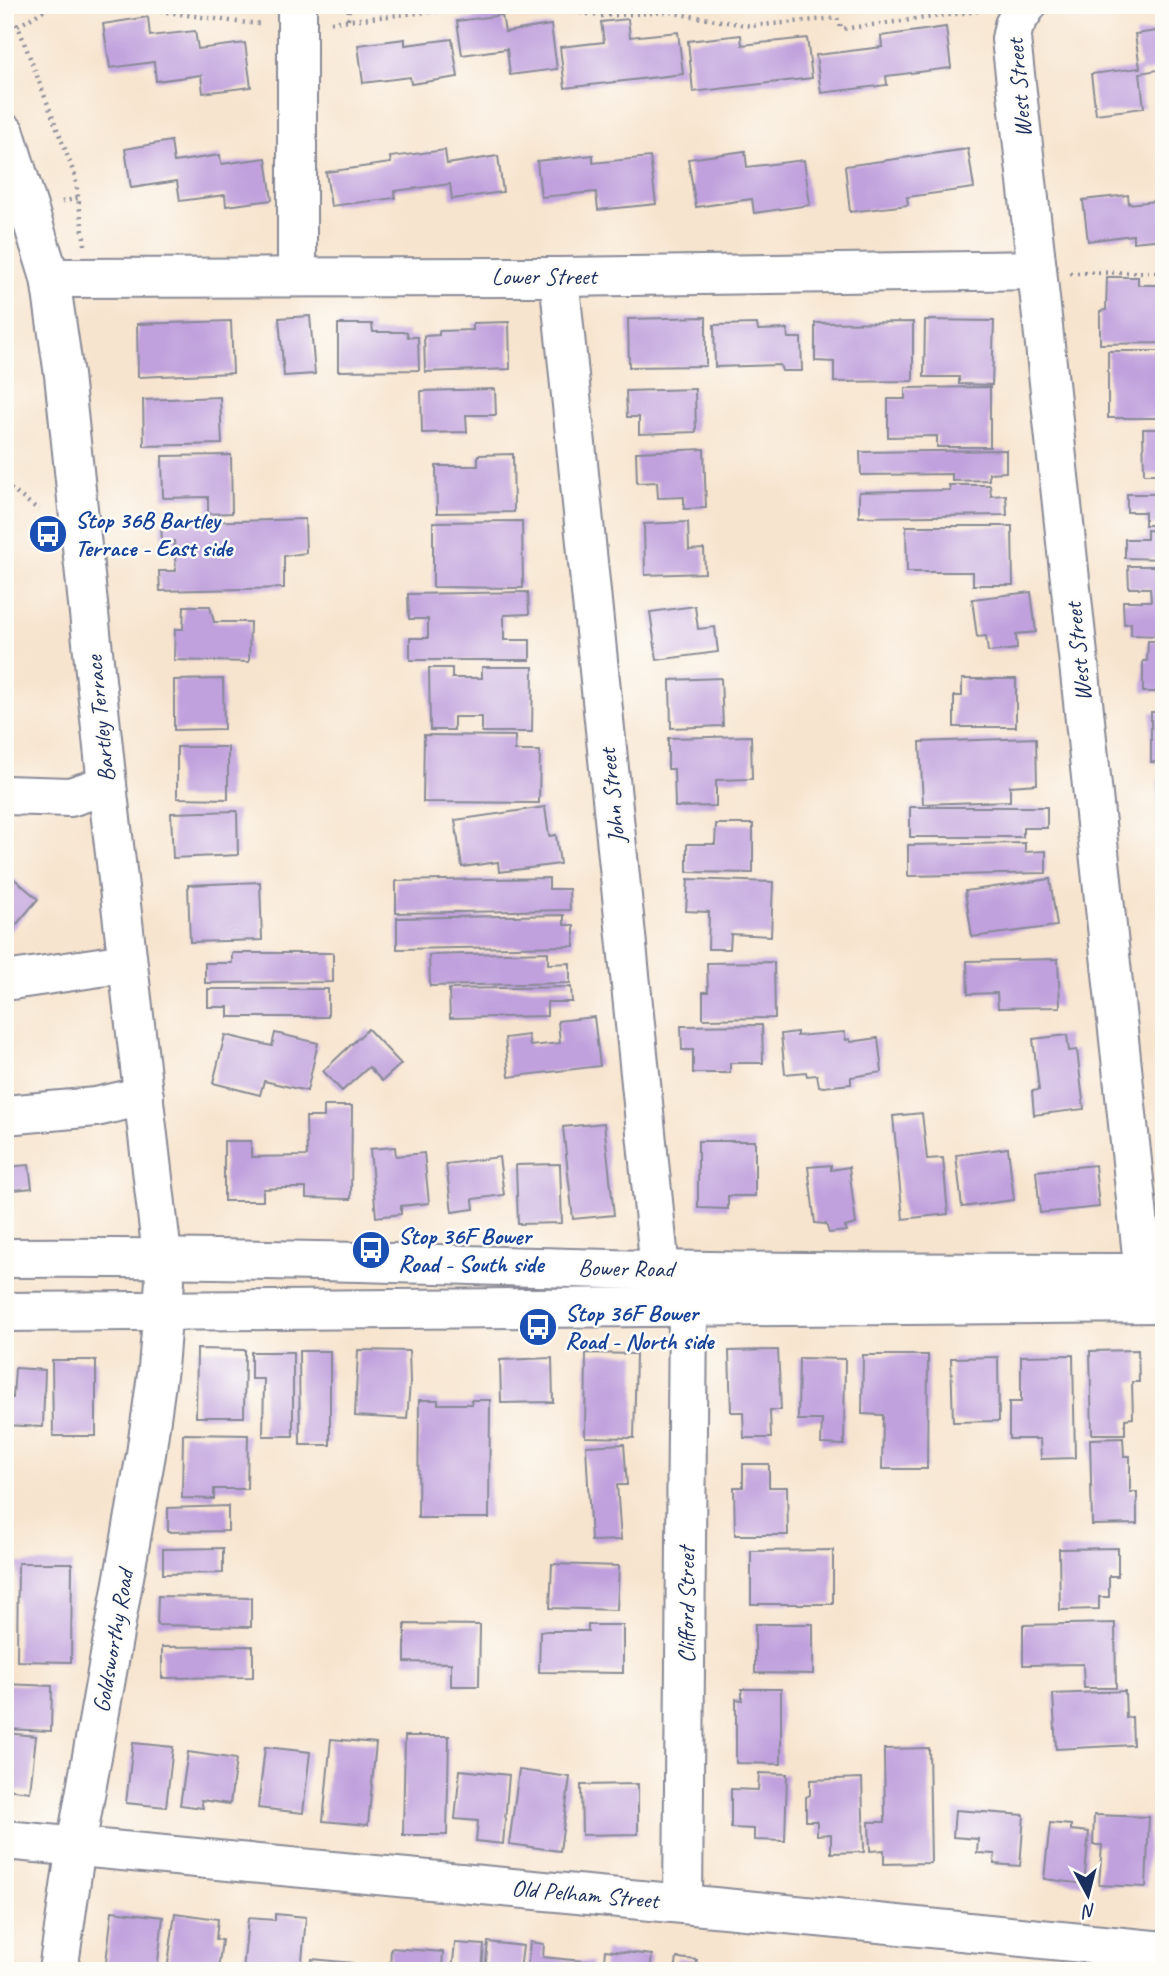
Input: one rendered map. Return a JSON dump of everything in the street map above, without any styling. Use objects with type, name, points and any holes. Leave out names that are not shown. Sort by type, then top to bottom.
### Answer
[{"type":"street","points":[[297,5],[297,277]]},
{"type":"street","name":"West Street","points":[[1027,5],[1014,25],[1011,39],[1052,272],[1155,1288]]},
{"type":"street","name":"Bartley Terrace","points":[[5,133],[50,278],[64,375],[107,785],[163,1257],[163,1310]]},
{"type":"street","name":"Lower Street","points":[[50,278],[1052,272]]},
{"type":"street","name":"John Street","points":[[559,276],[660,1270]]},
{"type":"street","points":[[5,795],[70,797],[107,785]]},
{"type":"street","points":[[5,981],[127,962]]},
{"type":"street","points":[[5,1115],[96,1107],[144,1096]]},
{"type":"street","name":"Bower Road","points":[[5,1258],[163,1257],[660,1270],[1155,1288]]},
{"type":"street","points":[[660,1270],[688,1306]]},
{"type":"street","name":"Bower Road","points":[[5,1312],[688,1306],[1155,1288]]},
{"type":"street","name":"Clifford Street","points":[[683,1904],[688,1306]]},
{"type":"street","name":"Goldsworthy Road","points":[[58,1971],[76,1846],[146,1454],[163,1310]]},
{"type":"street","name":"Old Pelham Street","points":[[5,1840],[1164,1951]]},
{"type":"path","points":[[18,26],[48,8],[77,5]]},
{"type":"path","points":[[348,19],[349,5]]},
{"type":"path","points":[[538,5],[599,16],[667,8],[751,26],[837,18],[842,29],[978,11]]},
{"type":"path","points":[[5,6],[18,26],[75,176],[86,253]]},
{"type":"path","points":[[59,203],[78,198]]},
{"type":"path","points":[[1052,272],[1164,272]]},
{"type":"path","points":[[5,485],[38,510]]},
{"type":"building","points":[[502,15],[505,32],[551,25],[557,69],[510,75],[507,49],[462,55],[457,21]]},
{"type":"building","points":[[148,17],[150,36],[195,31],[198,49],[245,43],[251,87],[203,93],[201,75],[156,81],[154,62],[110,68],[103,24]]},
{"type":"building","points":[[628,19],[630,37],[678,32],[683,74],[565,88],[560,47],[604,42],[601,22]]},
{"type":"building","points":[[946,27],[951,68],[886,76],[887,85],[821,93],[816,55],[882,47],[881,36]]},
{"type":"building","points":[[1164,30],[1164,69],[1140,73],[1144,108],[1096,114],[1091,74],[1140,68],[1135,34]]},
{"type":"building","points":[[741,35],[742,45],[807,38],[812,78],[693,92],[688,41]]},
{"type":"building","points":[[405,39],[405,45],[452,39],[458,77],[411,84],[410,77],[363,83],[358,45]]},
{"type":"building","points":[[171,141],[174,162],[220,155],[221,164],[266,158],[272,200],[226,206],[225,195],[180,201],[177,181],[131,188],[125,149]]},
{"type":"building","points":[[968,149],[974,188],[907,197],[908,205],[850,212],[845,166]]},
{"type":"building","points":[[445,150],[447,164],[498,156],[503,192],[452,199],[450,184],[394,191],[395,198],[331,206],[326,172],[391,163],[390,157]]},
{"type":"building","points":[[745,151],[747,167],[804,160],[810,205],[754,213],[752,199],[696,207],[688,159]]},
{"type":"building","points":[[593,155],[593,163],[650,157],[656,204],[598,210],[596,192],[541,197],[537,161]]},
{"type":"building","points":[[1128,195],[1129,204],[1164,200],[1164,239],[1133,242],[1133,235],[1088,241],[1083,200]]},
{"type":"building","points":[[1107,277],[1138,277],[1138,285],[1164,285],[1164,343],[1100,344],[1100,311],[1106,310]]},
{"type":"building","points":[[310,316],[315,374],[284,376],[279,318]]},
{"type":"building","points":[[706,317],[706,366],[629,367],[628,319]]},
{"type":"building","points":[[925,320],[994,321],[992,385],[959,384],[959,377],[924,377]]},
{"type":"building","points":[[231,321],[233,373],[138,377],[137,324]]},
{"type":"building","points":[[509,322],[510,369],[425,372],[424,336],[439,335],[439,331],[473,330],[473,323]]},
{"type":"building","points":[[913,322],[913,381],[834,382],[834,362],[815,361],[815,323]]},
{"type":"building","points":[[338,324],[372,324],[373,332],[407,332],[408,337],[418,337],[419,370],[338,371]]},
{"type":"building","points":[[757,324],[758,330],[787,329],[788,338],[801,338],[802,371],[782,371],[780,365],[715,367],[714,325]]},
{"type":"building","points":[[1108,351],[1164,351],[1164,418],[1108,418]]},
{"type":"building","points":[[990,387],[990,447],[937,447],[937,436],[888,437],[888,399],[905,399],[905,388]]},
{"type":"building","points":[[495,389],[496,415],[466,415],[467,432],[422,433],[421,391]]},
{"type":"building","points":[[695,389],[696,432],[639,434],[639,417],[627,417],[626,391]]},
{"type":"building","points":[[220,397],[222,444],[144,446],[143,400]]},
{"type":"building","points":[[1143,429],[1164,429],[1164,474],[1144,474]]},
{"type":"building","points":[[704,449],[706,508],[684,509],[684,497],[658,498],[657,482],[637,483],[636,452]]},
{"type":"building","points":[[1006,450],[1006,472],[989,473],[989,480],[952,481],[952,474],[861,475],[860,452]]},
{"type":"building","points":[[513,454],[514,512],[437,513],[436,466],[478,466],[478,455]]},
{"type":"building","points":[[231,455],[232,513],[208,514],[208,497],[163,498],[162,456]]},
{"type":"building","points":[[949,485],[990,485],[991,496],[1006,495],[1007,515],[859,517],[859,492],[950,490]]},
{"type":"building","points":[[1127,494],[1164,494],[1164,525],[1145,525],[1145,512],[1127,512]]},
{"type":"building","points":[[305,519],[306,553],[284,556],[284,588],[160,591],[159,571],[176,571],[174,541],[162,541],[161,523]]},
{"type":"building","points":[[522,521],[523,588],[433,587],[433,522]]},
{"type":"building","points":[[688,522],[689,550],[704,549],[705,573],[645,575],[644,524]]},
{"type":"building","points":[[906,526],[1012,526],[1013,585],[973,585],[973,572],[907,572]]},
{"type":"building","points":[[1147,530],[1164,531],[1164,559],[1125,558],[1125,539],[1147,539]]},
{"type":"building","points":[[1128,566],[1164,566],[1164,636],[1131,635],[1131,623],[1124,624],[1123,601],[1151,601],[1150,588],[1129,588]]},
{"type":"building","points":[[528,592],[529,614],[504,615],[504,640],[530,640],[530,660],[410,660],[410,638],[428,638],[428,619],[409,619],[408,594]]},
{"type":"building","points":[[1031,592],[1036,632],[1016,634],[1017,649],[988,652],[986,636],[977,637],[972,599]]},
{"type":"building","points":[[184,606],[210,606],[214,622],[250,622],[249,662],[174,660],[175,629],[183,629]]},
{"type":"building","points":[[695,606],[698,629],[715,627],[718,652],[657,660],[650,612]]},
{"type":"building","points":[[1148,641],[1164,641],[1164,692],[1143,692],[1143,661],[1147,661]]},
{"type":"building","points":[[5,655],[12,703],[5,704]]},
{"type":"building","points":[[482,667],[533,667],[532,732],[482,732],[482,717],[454,717],[454,730],[430,730],[429,668],[452,668],[452,678],[482,678]]},
{"type":"building","points":[[721,678],[723,726],[671,728],[670,680]]},
{"type":"building","points":[[223,679],[224,729],[174,730],[174,680]]},
{"type":"building","points":[[962,679],[1016,679],[1016,727],[954,727],[954,696],[962,696]]},
{"type":"building","points":[[1151,712],[1164,712],[1164,763],[1151,762]]},
{"type":"building","points":[[424,735],[515,736],[515,751],[540,751],[539,803],[423,802]]},
{"type":"building","points":[[751,736],[752,779],[716,780],[716,806],[675,807],[674,769],[668,769],[668,738]]},
{"type":"building","points":[[1036,738],[1037,784],[1010,786],[1010,801],[923,804],[920,742]]},
{"type":"building","points":[[177,747],[228,747],[228,799],[177,798]]},
{"type":"building","points":[[1158,780],[1164,780],[1164,839],[1157,839]]},
{"type":"building","points":[[545,807],[549,836],[556,835],[560,864],[499,872],[498,862],[462,867],[455,820]]},
{"type":"building","points":[[910,807],[1047,807],[1047,828],[1023,828],[1023,837],[910,837]]},
{"type":"building","points":[[237,811],[238,855],[173,858],[171,813]]},
{"type":"building","points":[[716,824],[753,824],[753,873],[687,872],[687,844],[715,844]]},
{"type":"building","points":[[1025,843],[1025,852],[1046,851],[1046,873],[908,876],[908,845]]},
{"type":"building","points":[[12,877],[38,899],[10,932],[5,928],[5,884]]},
{"type":"building","points":[[549,878],[549,889],[569,889],[570,910],[396,913],[396,881]]},
{"type":"building","points":[[688,879],[773,882],[771,936],[731,934],[730,949],[708,949],[709,912],[686,911]]},
{"type":"building","points":[[1050,879],[1057,926],[972,937],[965,891]]},
{"type":"building","points":[[260,882],[262,940],[190,942],[188,885]]},
{"type":"building","points":[[564,915],[564,925],[574,925],[574,946],[397,949],[397,918]]},
{"type":"building","points":[[1161,940],[1164,940],[1164,972],[1160,972]]},
{"type":"building","points":[[548,952],[548,964],[570,963],[570,983],[430,986],[429,955]]},
{"type":"building","points":[[232,953],[333,953],[333,982],[205,983],[205,963],[232,963]]},
{"type":"building","points":[[1058,959],[1060,1007],[998,1008],[997,993],[968,994],[967,961]]},
{"type":"building","points":[[774,962],[775,1018],[703,1019],[703,992],[708,992],[707,963]]},
{"type":"building","points":[[571,987],[572,1002],[547,1002],[547,1016],[450,1018],[449,989]]},
{"type":"building","points":[[208,989],[328,989],[328,1017],[228,1017],[228,1007],[208,1007]]},
{"type":"building","points":[[594,1017],[600,1066],[509,1077],[505,1038],[528,1035],[530,1046],[560,1043],[558,1021]]},
{"type":"building","points":[[762,1025],[763,1063],[730,1063],[730,1073],[693,1073],[693,1050],[682,1050],[681,1026]]},
{"type":"building","points":[[368,1029],[401,1064],[382,1081],[369,1067],[342,1091],[323,1071]]},
{"type":"building","points":[[797,1032],[797,1036],[844,1032],[846,1040],[850,1039],[850,1042],[878,1038],[882,1072],[851,1077],[851,1084],[823,1087],[819,1086],[817,1075],[807,1076],[806,1072],[785,1074],[781,1034]]},
{"type":"building","points":[[275,1033],[318,1043],[307,1091],[264,1081],[260,1095],[213,1083],[225,1035],[272,1046]]},
{"type":"building","points":[[1067,1035],[1069,1051],[1077,1050],[1084,1109],[1034,1115],[1032,1091],[1039,1090],[1033,1039]]},
{"type":"building","points":[[1164,1050],[1164,1079],[1162,1079],[1159,1051]]},
{"type":"building","points":[[324,1106],[352,1106],[351,1199],[306,1198],[306,1188],[284,1188],[263,1189],[263,1201],[224,1201],[224,1141],[251,1141],[251,1157],[307,1156],[306,1117],[324,1117]]},
{"type":"building","points":[[922,1113],[927,1159],[943,1158],[948,1214],[903,1219],[893,1116]]},
{"type":"building","points":[[604,1123],[614,1215],[573,1219],[563,1127]]},
{"type":"building","points":[[698,1141],[755,1141],[755,1196],[728,1196],[728,1209],[698,1208]]},
{"type":"building","points":[[395,1147],[396,1156],[424,1153],[429,1203],[401,1206],[401,1214],[376,1217],[370,1149]]},
{"type":"building","points":[[1008,1148],[1014,1200],[962,1207],[956,1155]]},
{"type":"building","points":[[499,1157],[504,1195],[473,1199],[474,1209],[452,1212],[446,1164]]},
{"type":"building","points":[[560,1164],[562,1223],[518,1224],[516,1165]]},
{"type":"building","points":[[29,1165],[32,1188],[5,1191],[5,1167]]},
{"type":"building","points":[[831,1165],[831,1170],[849,1167],[856,1224],[845,1227],[847,1231],[829,1233],[826,1224],[815,1223],[808,1167]]},
{"type":"building","points":[[1095,1165],[1099,1207],[1040,1213],[1036,1171]]},
{"type":"building","points":[[197,1349],[245,1350],[244,1417],[196,1417]]},
{"type":"building","points":[[358,1350],[409,1351],[407,1419],[355,1416]]},
{"type":"building","points":[[778,1350],[781,1410],[770,1410],[771,1438],[744,1438],[743,1412],[731,1412],[729,1351]]},
{"type":"building","points":[[1138,1350],[1139,1382],[1132,1382],[1133,1418],[1125,1419],[1125,1434],[1092,1434],[1090,1351]]},
{"type":"building","points":[[299,1351],[330,1351],[330,1445],[300,1445]]},
{"type":"building","points":[[251,1352],[293,1352],[293,1436],[263,1436],[264,1379],[251,1379]]},
{"type":"building","points":[[586,1353],[636,1354],[634,1438],[585,1437]]},
{"type":"building","points":[[863,1355],[928,1355],[927,1469],[882,1469],[883,1415],[862,1414]]},
{"type":"building","points":[[1073,1355],[1075,1458],[1041,1459],[1040,1439],[1009,1439],[1009,1402],[1021,1402],[1021,1356]]},
{"type":"building","points":[[998,1357],[999,1421],[953,1422],[951,1358]]},
{"type":"building","points":[[552,1358],[553,1402],[501,1403],[500,1360]]},
{"type":"building","points":[[799,1358],[845,1359],[844,1445],[821,1444],[822,1420],[798,1420]]},
{"type":"building","points":[[52,1360],[96,1360],[96,1436],[53,1436]]},
{"type":"building","points":[[15,1368],[45,1370],[43,1427],[5,1425],[5,1397],[13,1398]]},
{"type":"building","points":[[419,1400],[438,1400],[438,1404],[472,1404],[471,1400],[490,1400],[489,1518],[418,1518]]},
{"type":"building","points":[[183,1434],[248,1435],[247,1489],[214,1489],[214,1499],[182,1498]]},
{"type":"building","points":[[1123,1438],[1124,1456],[1130,1456],[1130,1492],[1137,1492],[1137,1524],[1092,1525],[1090,1439]]},
{"type":"building","points":[[624,1444],[627,1485],[617,1485],[621,1540],[591,1541],[586,1446]]},
{"type":"building","points":[[743,1464],[769,1464],[769,1487],[787,1487],[788,1535],[735,1535],[734,1487],[743,1487]]},
{"type":"building","points":[[228,1506],[228,1531],[168,1532],[168,1508]]},
{"type":"building","points":[[223,1548],[223,1573],[163,1574],[163,1549]]},
{"type":"building","points":[[1118,1548],[1118,1576],[1109,1576],[1109,1597],[1099,1597],[1099,1609],[1060,1610],[1059,1549]]},
{"type":"building","points":[[833,1550],[833,1604],[751,1604],[751,1551]]},
{"type":"building","points":[[18,1563],[72,1563],[71,1662],[17,1661]]},
{"type":"building","points":[[552,1564],[619,1566],[617,1610],[550,1608]]},
{"type":"building","points":[[158,1596],[251,1598],[251,1627],[157,1625]]},
{"type":"building","points":[[1115,1623],[1116,1688],[1084,1688],[1083,1664],[1023,1665],[1023,1625]]},
{"type":"building","points":[[405,1624],[480,1625],[479,1686],[451,1686],[451,1663],[405,1662]]},
{"type":"building","points":[[755,1624],[813,1624],[813,1674],[755,1673]]},
{"type":"building","points":[[588,1625],[623,1625],[623,1673],[539,1672],[540,1631],[588,1631]]},
{"type":"building","points":[[253,1646],[253,1677],[162,1678],[162,1647]]},
{"type":"building","points":[[5,1684],[52,1686],[51,1731],[5,1729]]},
{"type":"building","points":[[742,1689],[781,1689],[781,1764],[736,1763],[736,1699],[742,1700]]},
{"type":"building","points":[[1125,1691],[1126,1718],[1132,1717],[1133,1745],[1056,1749],[1053,1694]]},
{"type":"building","points":[[5,1733],[36,1736],[30,1792],[5,1789]]},
{"type":"building","points":[[405,1736],[449,1736],[447,1835],[403,1835]]},
{"type":"building","points":[[331,1739],[376,1743],[368,1825],[323,1821]]},
{"type":"building","points":[[133,1743],[173,1747],[166,1807],[126,1803]]},
{"type":"building","points":[[265,1747],[310,1752],[303,1813],[258,1808]]},
{"type":"building","points":[[929,1748],[931,1863],[884,1864],[884,1850],[870,1851],[869,1822],[885,1822],[884,1749]]},
{"type":"building","points":[[188,1752],[236,1759],[230,1804],[201,1800],[203,1808],[180,1805]]},
{"type":"building","points":[[460,1770],[509,1775],[503,1844],[476,1841],[478,1821],[455,1819]]},
{"type":"building","points":[[519,1770],[570,1777],[560,1851],[509,1844]]},
{"type":"building","points":[[759,1773],[787,1774],[785,1841],[754,1840],[754,1829],[731,1828],[731,1789],[758,1790]]},
{"type":"building","points":[[862,1778],[864,1852],[831,1853],[831,1834],[817,1835],[817,1821],[806,1821],[806,1797],[810,1795],[810,1780]]},
{"type":"building","points":[[638,1784],[638,1834],[582,1835],[581,1785]]},
{"type":"building","points":[[955,1810],[1024,1815],[1020,1866],[994,1864],[995,1854],[977,1853],[978,1839],[953,1837]]},
{"type":"building","points":[[1094,1815],[1149,1817],[1146,1887],[1099,1885],[1102,1845],[1093,1845]]},
{"type":"building","points":[[1050,1823],[1071,1825],[1071,1830],[1089,1832],[1084,1884],[1044,1879]]},
{"type":"building","points":[[112,1911],[163,1917],[157,1971],[105,1971]]},
{"type":"building","points":[[175,1913],[218,1919],[216,1939],[222,1940],[218,1971],[167,1971]]},
{"type":"building","points":[[275,1914],[306,1917],[301,1971],[243,1971],[248,1918],[275,1920]]},
{"type":"building","points":[[488,1942],[523,1946],[520,1971],[485,1971]]},
{"type":"building","points":[[530,1942],[544,1944],[543,1957],[592,1962],[591,1971],[527,1971]]},
{"type":"building","points":[[455,1943],[484,1945],[482,1971],[452,1971]]},
{"type":"building","points":[[391,1948],[443,1952],[442,1971],[390,1971]]},
{"type":"building","points":[[605,1950],[652,1955],[650,1971],[603,1971]]},
{"type":"building","points":[[677,1958],[697,1960],[696,1968],[704,1971],[675,1971]]},
{"type":"building","points":[[312,1959],[352,1963],[351,1971],[311,1971]]},
{"type":"building","points":[[778,1966],[799,1969],[799,1971],[777,1971]]},
{"type":"place","name":"Stop 36B Bartley Terrace - East side","points":[[48,534]]},
{"type":"place","name":"Stop 36F Bower Road - South side","points":[[371,1250]]},
{"type":"place","name":"Stop 36F Bower Road - North side","points":[[538,1327]]}]
